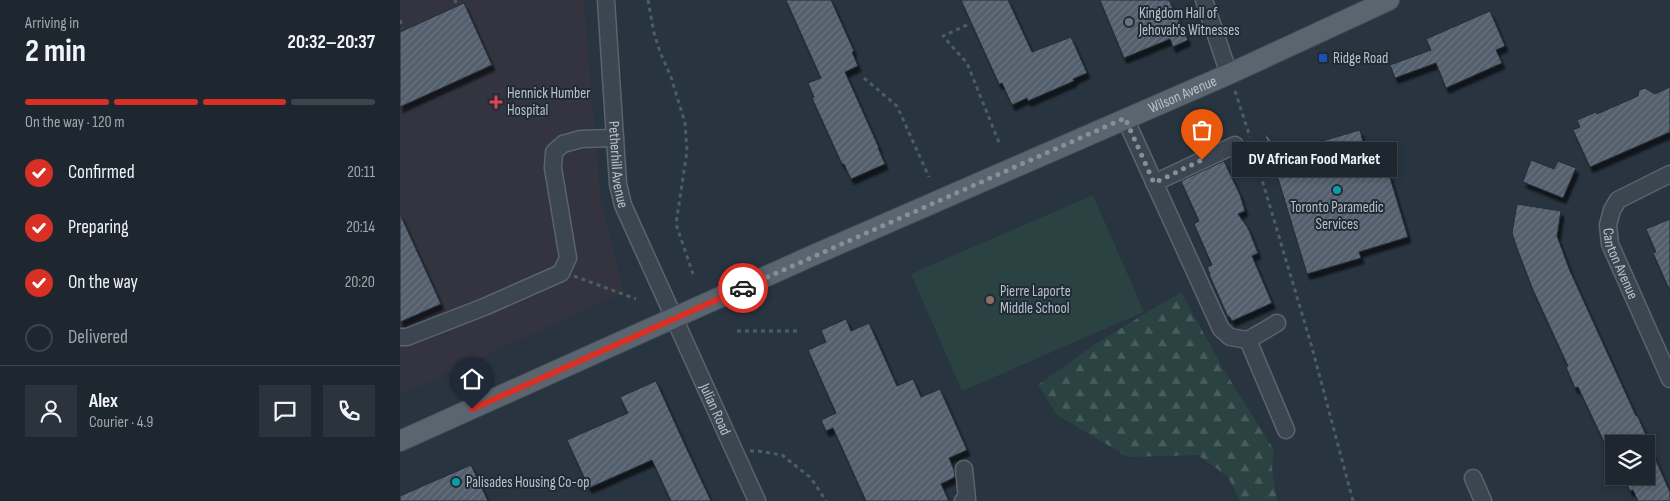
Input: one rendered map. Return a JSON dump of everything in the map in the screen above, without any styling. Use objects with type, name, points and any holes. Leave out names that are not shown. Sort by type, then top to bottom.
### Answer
[{"type":"main road","name":"Wilson Avenue","points":[[400,441],[1125,118],[1229,74],[1390,0]]},
{"type":"street","name":"Petherhill Avenue","points":[[606,0],[618,184],[623,205],[674,319]]},
{"type":"street","points":[[1209,2],[1229,74]]},
{"type":"street","points":[[1125,118],[1221,329],[1230,337],[1248,340],[1277,323]]},
{"type":"street","points":[[402,341],[561,273],[568,258],[553,168],[554,152],[563,144],[581,139],[615,138]]},
{"type":"street","points":[[1154,183],[1235,145]]},
{"type":"street","name":"Canton Avenue","points":[[1670,174],[1618,200],[1612,210],[1608,225],[1610,244],[1670,379]]},
{"type":"street","name":"Julian Road","points":[[674,319],[757,501]]},
{"type":"street","points":[[1248,340],[1286,430]]},
{"type":"street","points":[[964,469],[967,499],[964,501]]},
{"type":"street","points":[[1473,478],[1483,501]]},
{"type":"path","points":[[648,0],[657,42],[672,77],[685,123],[687,151],[676,224],[693,274]]},
{"type":"path","points":[[400,20],[404,28]]},
{"type":"path","points":[[967,25],[943,36],[966,63],[1000,145]]},
{"type":"path","points":[[1229,74],[1280,236],[1311,344],[1352,501]]},
{"type":"path","points":[[864,78],[897,106],[929,177]]},
{"type":"path","points":[[584,280],[636,299]]},
{"type":"path","points":[[737,331],[798,331]]},
{"type":"path","points":[[735,451],[758,451],[782,455],[811,478],[826,501]]},
{"type":"shaded area","name":"Hennick Humber Hospital","points":[[400,0],[584,0],[601,203],[624,292],[400,395]]},
{"type":"green space","points":[[1093,195],[1144,312],[962,391],[911,274]]},
{"type":"green space","points":[[1181,292],[1224,370],[1274,450],[1272,469],[1277,501],[1240,501],[1228,477],[1198,455],[1128,457],[1057,415],[1038,385],[1095,344]]},
{"type":"building","points":[[786,0],[831,0],[854,51],[852,52],[858,66],[845,72],[885,164],[851,179],[844,164],[842,164],[812,98],[814,97],[808,83],[821,78]]},
{"type":"building","points":[[961,0],[1008,0],[1032,52],[1071,37],[1087,73],[1073,79],[1074,81],[1028,101],[1027,98],[1012,105],[1002,83],[999,84]]},
{"type":"building","name":"Kingdom Hall of Jehovah's Witnesses","points":[[1100,0],[1169,0],[1188,40],[1173,47],[1170,39],[1124,58]]},
{"type":"building","name":"Hennick Humber Hospital","points":[[464,3],[492,65],[400,107],[400,32]]},
{"type":"building","points":[[1490,11],[1505,46],[1496,50],[1502,63],[1446,88],[1436,63],[1395,78],[1390,65],[1431,50],[1426,39]]},
{"type":"building","points":[[1670,87],[1670,132],[1590,167],[1573,130],[1580,127],[1577,120],[1596,112],[1597,114],[1638,96],[1639,90],[1645,88],[1655,94]]},
{"type":"building","name":"Toronto Paramedic Services","points":[[1360,130],[1364,146],[1372,144],[1382,176],[1389,174],[1408,237],[1359,252],[1361,258],[1307,274],[1264,132],[1281,153]]},
{"type":"building","points":[[1531,160],[1554,169],[1558,161],[1576,168],[1563,198],[1523,182]]},
{"type":"building","points":[[1224,161],[1240,195],[1245,211],[1238,214],[1248,228],[1258,253],[1252,256],[1272,303],[1232,321],[1228,317],[1209,274],[1207,267],[1212,265],[1194,224],[1199,221],[1181,181]]},
{"type":"building","points":[[1517,204],[1561,211],[1557,236],[1570,271],[1646,435],[1605,435],[1605,444],[1578,387],[1575,388],[1566,367],[1568,366],[1533,290],[1512,233]]},
{"type":"building","points":[[400,214],[441,304],[400,322]]},
{"type":"building","points":[[1670,219],[1670,291],[1653,253],[1656,252],[1646,229]]},
{"type":"building","points":[[846,319],[851,331],[869,323],[897,386],[913,379],[921,397],[940,389],[967,450],[949,458],[955,477],[941,484],[949,501],[866,501],[833,428],[826,431],[821,420],[836,413],[808,350],[826,342],[821,330]]},
{"type":"building","points":[[656,381],[711,501],[671,501],[652,460],[589,488],[567,440],[628,413],[620,397]]},
{"type":"building","points":[[1655,458],[1670,492],[1670,501],[1638,501],[1633,490],[1630,491],[1628,485],[1655,485]]},
{"type":"building","name":"Palisades Housing Co-op","points":[[471,465],[488,501],[400,501],[400,496]]},
{"type":"way so far","points":[[743,288],[1125,118],[1154,183],[1202,160]]},
{"type":"place","name":"Kingdom Hall of Jehovah's Witnesses","points":[[1129,22]]},
{"type":"place","name":"Ridge Road","points":[[1323,58]]},
{"type":"place","name":"Hennick Humber Hospital","points":[[496,102]]},
{"type":"place","name":"DV African Food Market","points":[[1202,160]]},
{"type":"place","name":"Toronto Paramedic Services","points":[[1337,190]]},
{"type":"place","name":"Pierre Laporte Middle School","points":[[990,300]]},
{"type":"place","name":"Palisades Housing Co-op","points":[[456,482]]},
{"type":"route","points":[[472,409],[743,288]]}]
